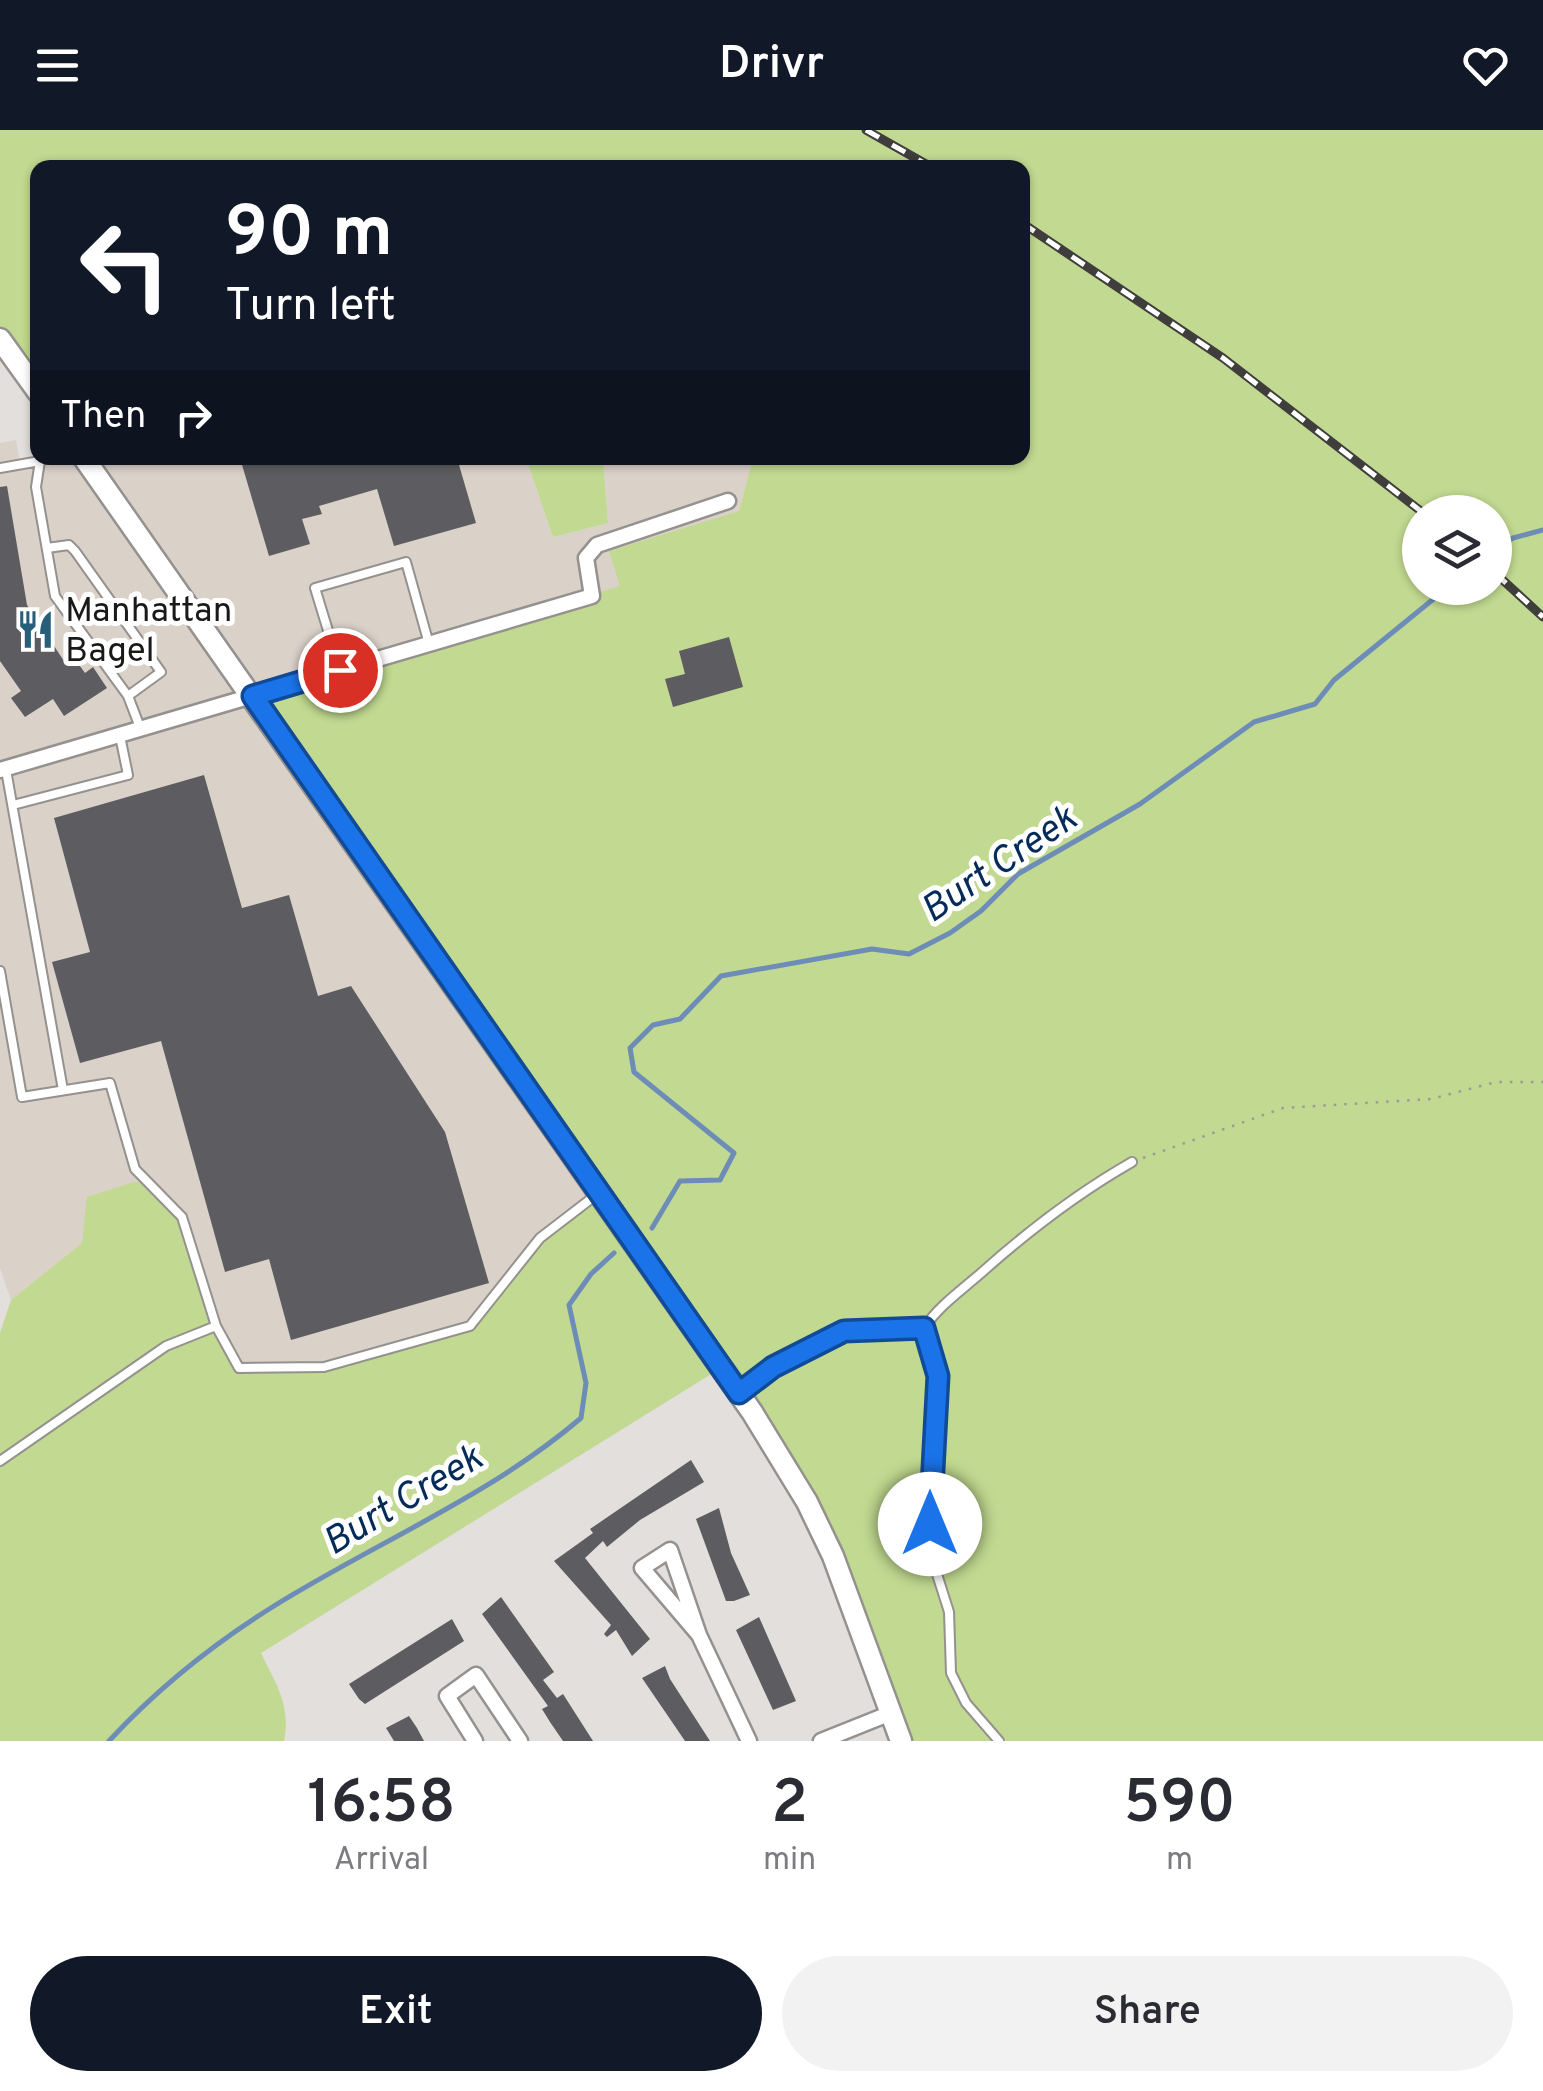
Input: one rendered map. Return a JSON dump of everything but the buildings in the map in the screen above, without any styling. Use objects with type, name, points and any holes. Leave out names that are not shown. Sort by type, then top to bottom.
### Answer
[{"type":"main road","points":[[0,339],[30,381]]},
{"type":"main road","points":[[89,465],[739,1393],[820,1529],[900,1741]]},
{"type":"street","points":[[3,769],[592,596],[586,558],[596,545],[728,501]]},
{"type":"street","points":[[699,1635],[642,1568],[670,1550],[699,1635],[749,1741]]},
{"type":"street","points":[[474,1741],[446,1696],[476,1675],[520,1741]]},
{"type":"street","points":[[820,1741],[891,1713]]},
{"type":"lane","points":[[0,468],[30,462]]},
{"type":"lane","points":[[42,465],[36,488],[56,596],[128,696],[141,730]]},
{"type":"lane","points":[[47,548],[69,546],[76,551],[161,672],[128,696]]},
{"type":"lane","points":[[340,670],[315,588],[406,562],[429,644]]},
{"type":"lane","points":[[13,806],[128,775],[120,736]]},
{"type":"lane","points":[[3,769],[13,806],[63,1090]]},
{"type":"lane","points":[[0,971],[22,1097],[110,1082],[135,1169],[182,1217],[216,1326],[240,1368],[324,1367],[470,1326],[540,1238],[600,1192]]},
{"type":"lane","points":[[924,1328],[937,1309],[1030,1230],[1079,1192],[1132,1162]]},
{"type":"lane","points":[[0,1461],[166,1346],[216,1326]]},
{"type":"lane","points":[[739,1393],[773,1367],[844,1331],[924,1328]]},
{"type":"lane","points":[[924,1328],[938,1376],[930,1524],[936,1571],[949,1612],[952,1672],[966,1702],[1000,1741]]},
{"type":"path","points":[[1132,1162],[1283,1108],[1431,1099],[1496,1082],[1543,1082]]},
{"type":"shaded area","points":[[16,440],[20,464],[30,462],[30,465],[528,465],[553,537],[608,523],[604,465],[751,465],[739,511],[610,551],[621,586],[592,596],[600,1192],[470,1326],[324,1367],[239,1368],[82,1243],[11,1300],[0,1268],[0,443]]},
{"type":"green space","points":[[0,130],[1543,130],[1543,1741],[901,1741],[807,1502],[721,1368],[261,1653],[284,1706],[284,1741],[0,1741],[0,1333],[11,1300],[82,1243],[87,1197],[134,1182],[149,1184],[182,1217],[216,1326],[239,1368],[324,1367],[470,1326],[540,1238],[599,1192],[253,696],[620,586],[609,551],[739,511],[751,465],[1030,465],[1030,160],[30,160],[30,382],[0,339]]},
{"type":"green space","points":[[528,465],[604,465],[608,523],[553,537]]},
{"type":"waterway","name":"Burt Creek","points":[[1512,539],[1543,530]]},
{"type":"waterway","name":"Burt Creek","points":[[652,1228],[680,1181],[720,1180],[734,1153],[634,1072],[630,1048],[653,1025],[680,1019],[721,976],[872,949],[909,954],[950,933],[981,911],[1018,874],[1140,804],[1254,722],[1315,704],[1334,680],[1426,605]]},
{"type":"waterway","name":"Burt Creek","points":[[109,1741],[167,1685],[251,1621],[471,1495],[581,1418],[586,1383],[569,1305],[591,1274],[614,1253]]},
{"type":"railway","points":[[866,130],[919,160]]},
{"type":"railway","points":[[1030,228],[1223,358],[1402,497]]},
{"type":"railway","points":[[1512,589],[1543,617]]},
{"type":"place","name":"Manhattan Bagel","points":[[35,629]]},
{"type":"route","points":[[340,670],[253,696],[739,1393],[773,1367],[844,1331],[924,1328],[938,1376],[930,1524]]}]
